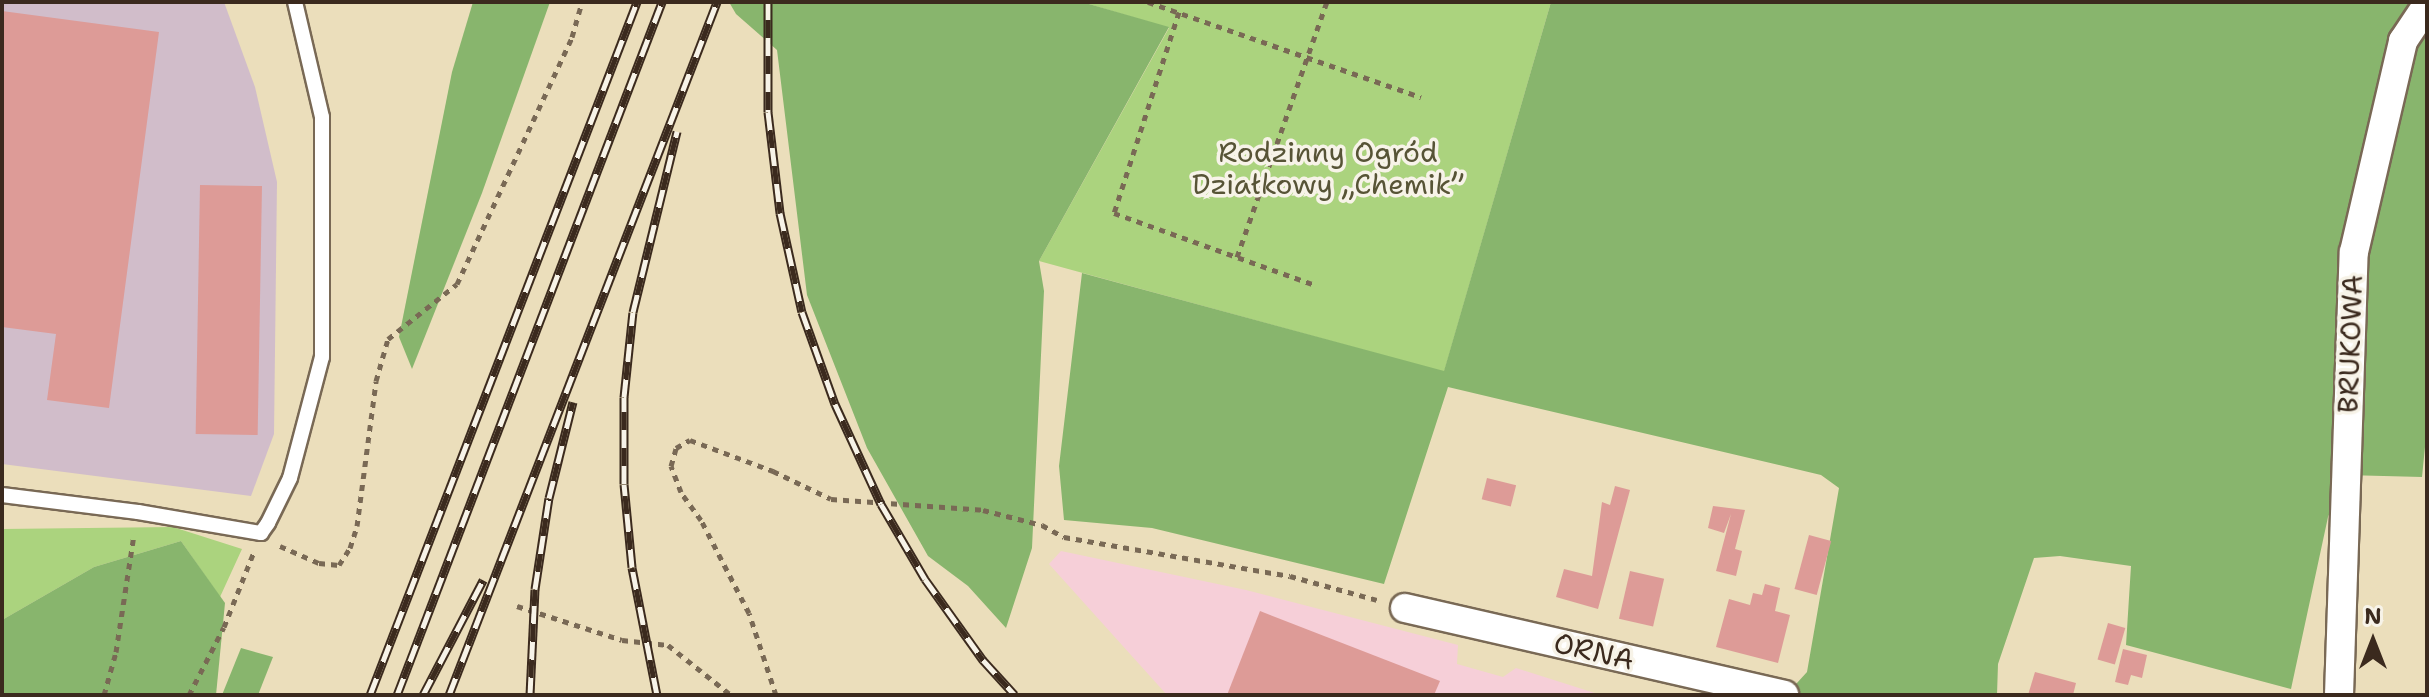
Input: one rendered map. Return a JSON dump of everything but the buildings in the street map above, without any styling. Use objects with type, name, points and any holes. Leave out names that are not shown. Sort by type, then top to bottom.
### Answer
[{"type":"street","name":"BRUKOWA","points":[[2339,695],[2354,252],[2403,41],[2427,5]]},
{"type":"street","name":"ORNA","points":[[1405,608],[1784,695]]},
{"type":"lane","points":[[2,495],[138,512],[261,533],[290,478],[322,357],[322,117],[295,2]]},
{"type":"path","points":[[189,695],[224,627],[261,533],[319,563],[339,565],[350,548],[357,526],[376,381],[388,339],[457,284],[572,37],[582,2]]},
{"type":"path","points":[[1148,2],[1421,97]]},
{"type":"path","points":[[1237,257],[1327,2]]},
{"type":"path","points":[[1179,12],[1114,213],[1315,285]]},
{"type":"path","points":[[776,695],[749,613],[701,520],[681,492],[671,466],[676,448],[690,440],[773,471],[831,499],[983,510],[1042,525],[1064,537],[1290,576],[1405,608]]},
{"type":"path","points":[[104,695],[116,652],[138,512]]},
{"type":"path","points":[[517,606],[622,640],[668,645],[731,695]]},
{"type":"shaded area","points":[[2,2],[224,2],[255,87],[277,182],[274,434],[251,496],[2,464]]},
{"type":"shaded area","points":[[1061,551],[1246,590],[1458,645],[1457,664],[1503,677],[1516,668],[1601,695],[1167,695],[1049,564]]},
{"type":"green space","points":[[473,2],[550,2],[482,193],[412,369],[399,337],[452,72]]},
{"type":"green space","points":[[729,2],[1082,2],[1169,27],[1039,261],[1044,291],[1032,548],[1006,628],[968,586],[928,556],[867,448],[807,295],[777,50],[736,14]]},
{"type":"green space","name":"Rodzinny Ogród Działkowy „Chemik”","points":[[1082,2],[1551,2],[1444,372],[1039,261],[1169,28]]},
{"type":"green space","points":[[1551,2],[2427,2],[2427,427],[2422,477],[2345,475],[2328,517],[2291,689],[2126,645],[2131,566],[2060,556],[2034,558],[1998,664],[1997,695],[1786,695],[1807,672],[1839,488],[1821,475],[1448,387],[1384,584],[1152,528],[1064,520],[1059,466],[1082,273],[1444,371]]},
{"type":"green space","points":[[173,527],[242,549],[220,597],[181,541],[94,567],[2,620],[2,529]]},
{"type":"green space","points":[[181,541],[225,603],[216,695],[2,695],[2,620],[94,567]]},
{"type":"green space","points":[[241,648],[273,657],[258,695],[222,695]]},
{"type":"railway","points":[[370,695],[637,2]]},
{"type":"railway","points":[[397,695],[662,2]]},
{"type":"railway","points":[[449,695],[717,2]]},
{"type":"railway","points":[[768,2],[768,112],[780,213],[802,312],[835,404],[881,504],[925,579],[983,660],[1015,695]]},
{"type":"railway","points":[[657,695],[632,567],[624,484],[624,397],[633,312],[677,131]]},
{"type":"railway","points":[[530,695],[535,589],[549,498],[573,402]]},
{"type":"railway","points":[[423,695],[483,580]]}]
